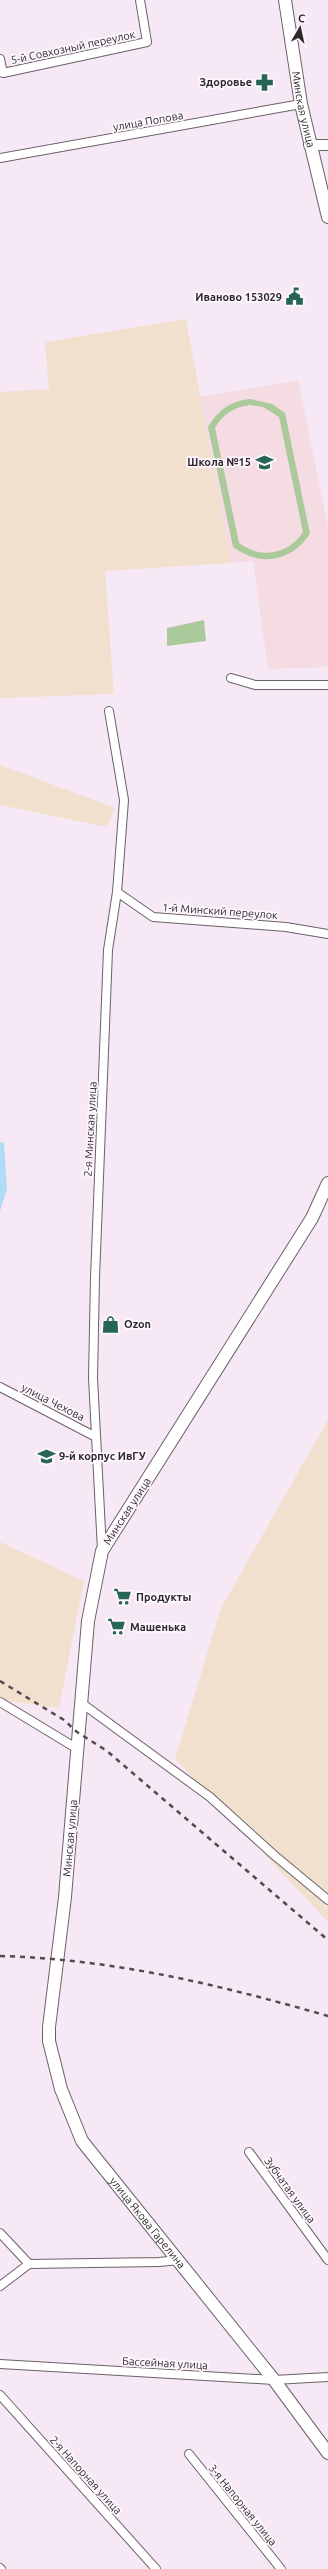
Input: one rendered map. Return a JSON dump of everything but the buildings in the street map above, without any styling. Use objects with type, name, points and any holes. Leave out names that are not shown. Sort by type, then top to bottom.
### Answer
[{"type":"main road","name":"Минская улица","points":[[285,0],[309,145],[328,217]]},
{"type":"main road","name":"Минская улица","points":[[58,1959],[73,1815],[76,1748],[90,1605],[102,1551],[312,1218],[328,1183]]},
{"type":"main road","name":"улица Якова Гарелина","points":[[58,1959],[49,2041],[61,2089],[82,2141],[274,2380],[328,2453]]},
{"type":"street","name":"5-й Совхозный переулок","points":[[0,59],[3,73],[147,42],[140,0]]},
{"type":"street","name":"улица Попова","points":[[0,158],[301,104]]},
{"type":"street","points":[[309,145],[328,145]]},
{"type":"street","points":[[231,678],[255,685],[328,685]]},
{"type":"street","name":"2-я Минская улица","points":[[102,1551],[93,1378],[95,1278],[108,950],[117,892],[124,800],[108,711]]},
{"type":"street","name":"1-й Минский переулок","points":[[117,892],[153,917],[286,927],[328,934]]},
{"type":"street","name":"улица Чехова","points":[[0,1387],[96,1437]]},
{"type":"street","points":[[0,1702],[76,1748]]},
{"type":"street","points":[[80,1702],[210,1797],[274,1855],[328,1900]]},
{"type":"street","name":"Зубчатая улица","points":[[249,2152],[328,2260]]},
{"type":"street","points":[[0,2233],[29,2264]]},
{"type":"street","points":[[0,2286],[29,2264],[160,2262],[178,2260]]},
{"type":"street","name":"Бассейная улица","points":[[0,2364],[274,2380],[328,2377]]},
{"type":"street","name":"2-я Напорная улица","points":[[0,2395],[156,2569]]},
{"type":"street","name":"3-я Напорная улица","points":[[189,2454],[281,2569]]},
{"type":"shaded area","points":[[186,319],[231,563],[105,571],[114,694],[0,698],[0,392],[49,389],[45,342]]},
{"type":"shaded area","name":"Школа №15","points":[[298,380],[328,527],[328,667],[268,669],[253,561],[231,563],[200,397]]},
{"type":"shaded area","points":[[0,765],[115,808],[106,827],[0,805]]},
{"type":"shaded area","points":[[328,1420],[328,1922],[175,1759],[221,1608]]},
{"type":"shaded area","points":[[0,1542],[84,1581],[59,1708],[0,1700]]},
{"type":"green space","points":[[250,399],[272,404],[285,413],[310,534],[294,551],[284,556],[264,559],[243,553],[233,547],[208,427],[220,411],[225,407]],"holes":[[[250,405],[263,407],[279,417],[303,532],[290,546],[282,550],[265,553],[247,548],[239,543],[215,428],[225,415],[234,409]]]},
{"type":"green space","points":[[204,620],[206,641],[167,646],[167,628]]},
{"type":"water","points":[[0,1142],[4,1143],[7,1189],[0,1211]]},
{"type":"railway","points":[[0,1681],[64,1720],[77,1732],[107,1751],[328,1940]]},
{"type":"railway","points":[[0,1956],[84,1962],[125,1968],[207,1984],[328,2016]]},
{"type":"place","name":"Здоровье","points":[[265,82]]},
{"type":"place","name":"Иваново 153029","points":[[295,297]]},
{"type":"place","name":"Школа №15","points":[[264,462]]},
{"type":"place","name":"Ozon","points":[[111,1324]]},
{"type":"place","name":"9-й корпус ИвГУ","points":[[46,1456]]},
{"type":"place","name":"Продукты","points":[[123,1597]]},
{"type":"place","name":"Машенька","points":[[117,1627]]}]
